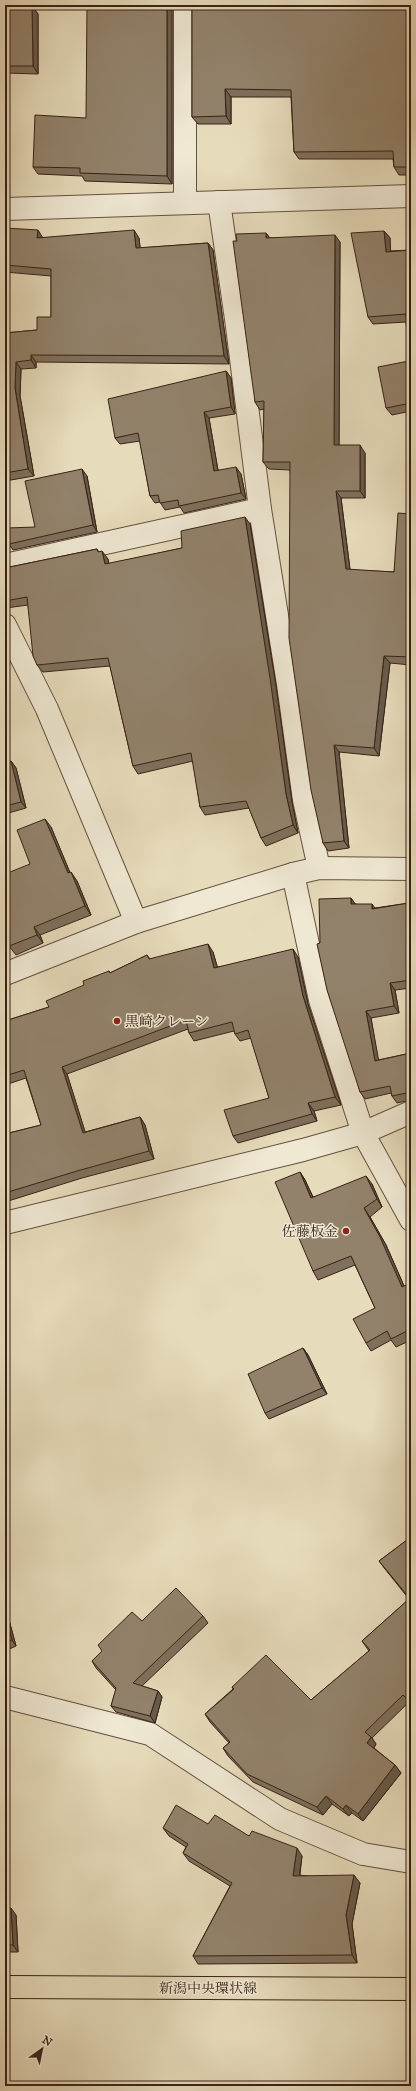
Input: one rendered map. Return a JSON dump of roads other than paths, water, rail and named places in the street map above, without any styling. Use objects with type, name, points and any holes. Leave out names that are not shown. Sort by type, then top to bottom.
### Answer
[{"type":"main road","name":"新潟中央環状線","points":[[5,1988],[411,1989]]},
{"type":"street","points":[[185,5],[185,203]]},
{"type":"street","points":[[5,209],[411,196]]},
{"type":"street","points":[[219,202],[236,319],[260,509],[304,800],[319,868]]},
{"type":"street","points":[[5,565],[260,509]]},
{"type":"street","points":[[5,626],[47,709],[136,922]]},
{"type":"street","points":[[5,974],[136,922],[293,874],[319,868],[411,869]]},
{"type":"street","points":[[293,874],[320,1000],[363,1133],[411,1220]]},
{"type":"street","points":[[5,1223],[296,1152],[363,1133],[411,1112]]},
{"type":"street","points":[[5,1697],[150,1734],[280,1819],[363,1854],[411,1862]]},
{"type":"place","name":"黒崎クレーン","points":[[117,1021]]},
{"type":"place","name":"佐藤板金","points":[[346,1231]]}]
